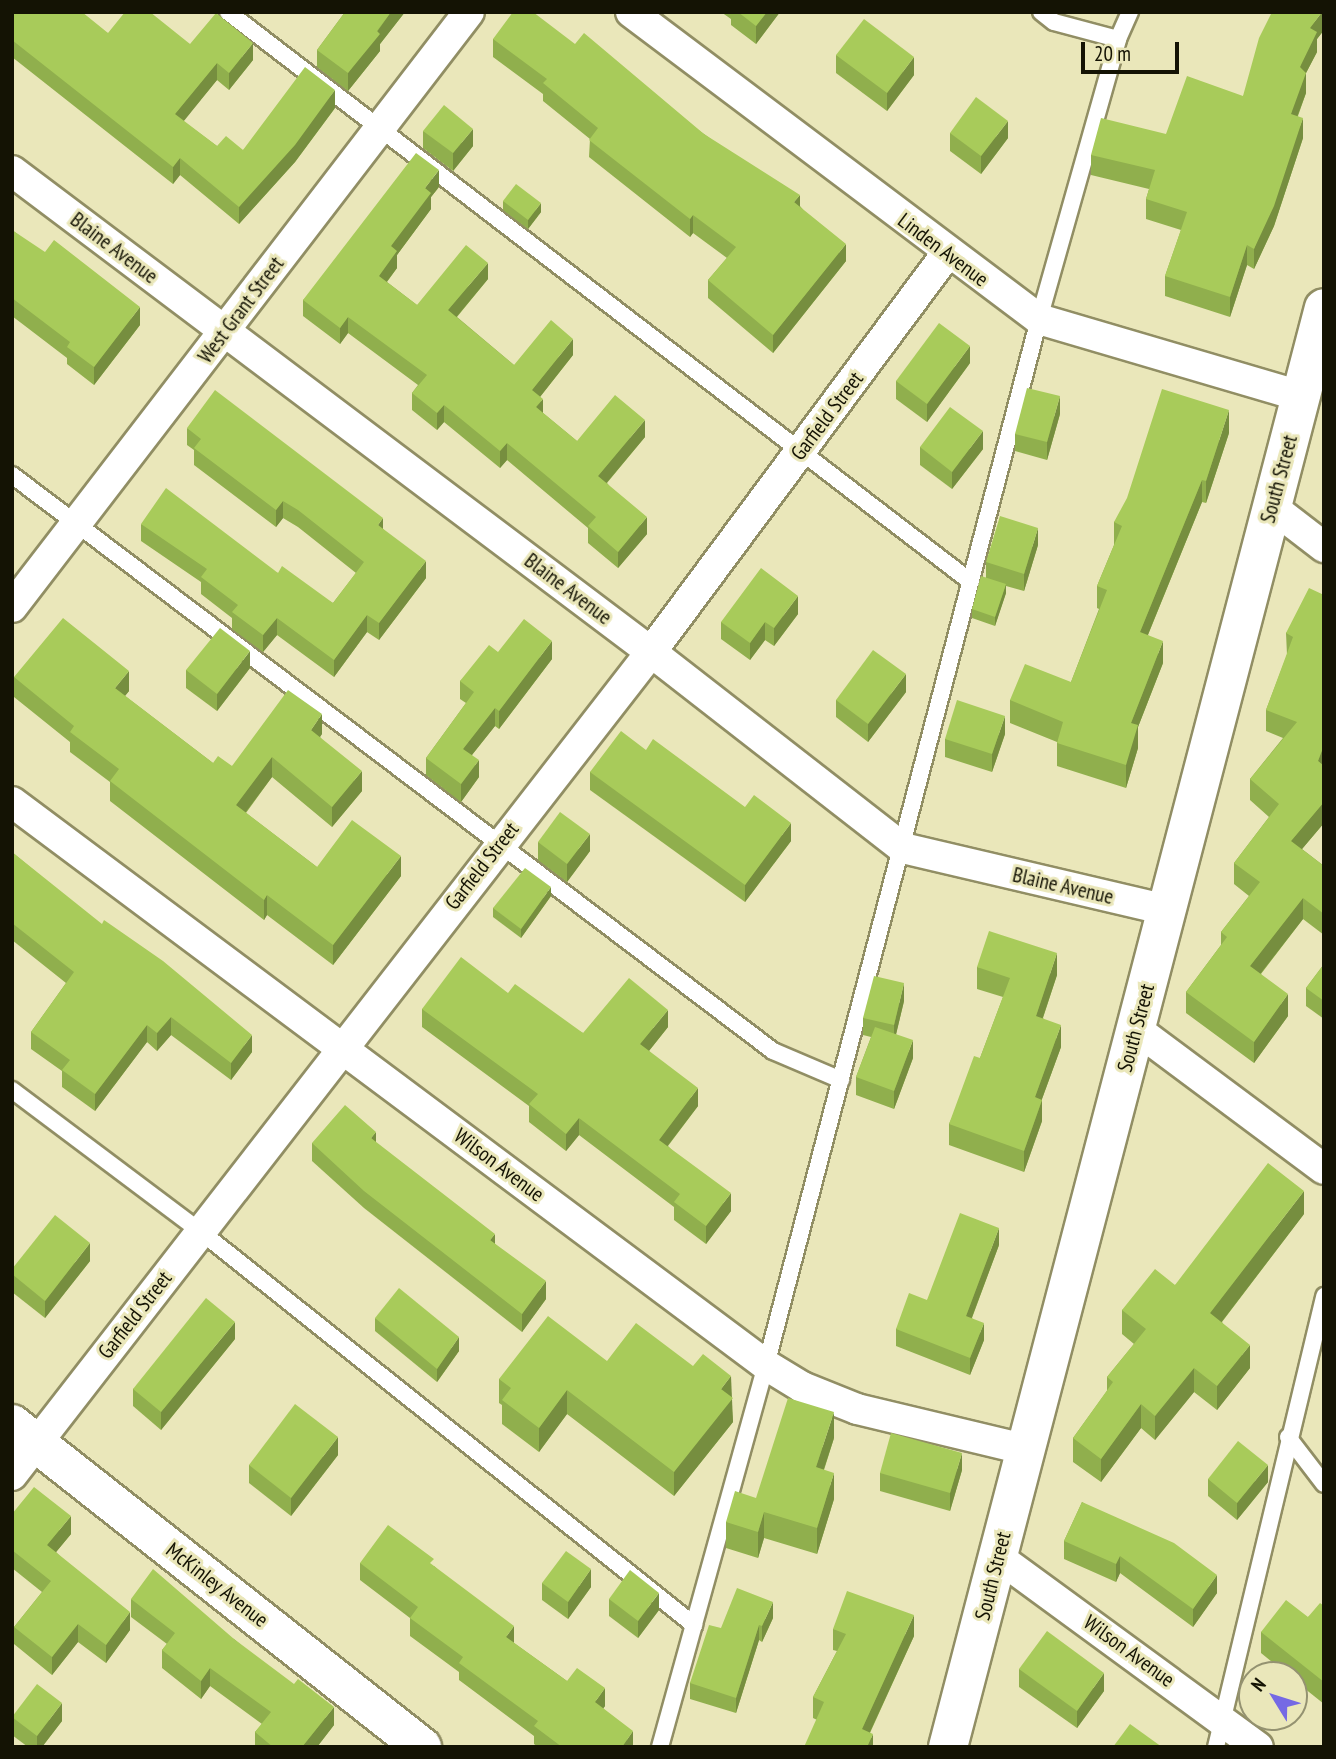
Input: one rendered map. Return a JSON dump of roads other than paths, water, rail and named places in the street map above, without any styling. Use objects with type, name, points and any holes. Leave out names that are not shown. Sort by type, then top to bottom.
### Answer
[{"type":"street","name":"West Grant Street","points":[[12,607],[469,12]]},
{"type":"street","name":"Linden Avenue","points":[[631,12],[947,254],[1039,320],[1301,396]]},
{"type":"street","name":"Blaine Avenue","points":[[12,171],[651,652],[902,848],[1167,910]]},
{"type":"street","name":"Garfield Street","points":[[12,1475],[24,1433],[200,1231],[341,1046],[651,652],[947,254]]},
{"type":"street","name":"South Street","points":[[948,1747],[1324,308]]},
{"type":"street","points":[[1272,507],[1324,547]]},
{"type":"street","name":"Wilson Avenue","points":[[12,802],[766,1365],[802,1387],[857,1409],[1024,1449]]},
{"type":"street","points":[[1136,1029],[1324,1169]]},
{"type":"street","name":"McKinley Avenue","points":[[24,1433],[410,1743]]},
{"type":"street","name":"Wilson Avenue","points":[[998,1557],[1220,1733],[1258,1747]]},
{"type":"lane","points":[[228,12],[799,454],[971,582]]},
{"type":"lane","points":[[1041,12],[1054,22],[1118,38]]},
{"type":"lane","points":[[660,1747],[766,1365],[1039,320],[1118,38],[1130,12]]},
{"type":"lane","points":[[12,475],[498,846],[773,1051],[841,1080]]},
{"type":"lane","points":[[12,1090],[200,1231],[694,1625]]},
{"type":"lane","points":[[1220,1733],[1288,1437],[1324,1296]]},
{"type":"lane","points":[[1288,1437],[1324,1484]]}]
